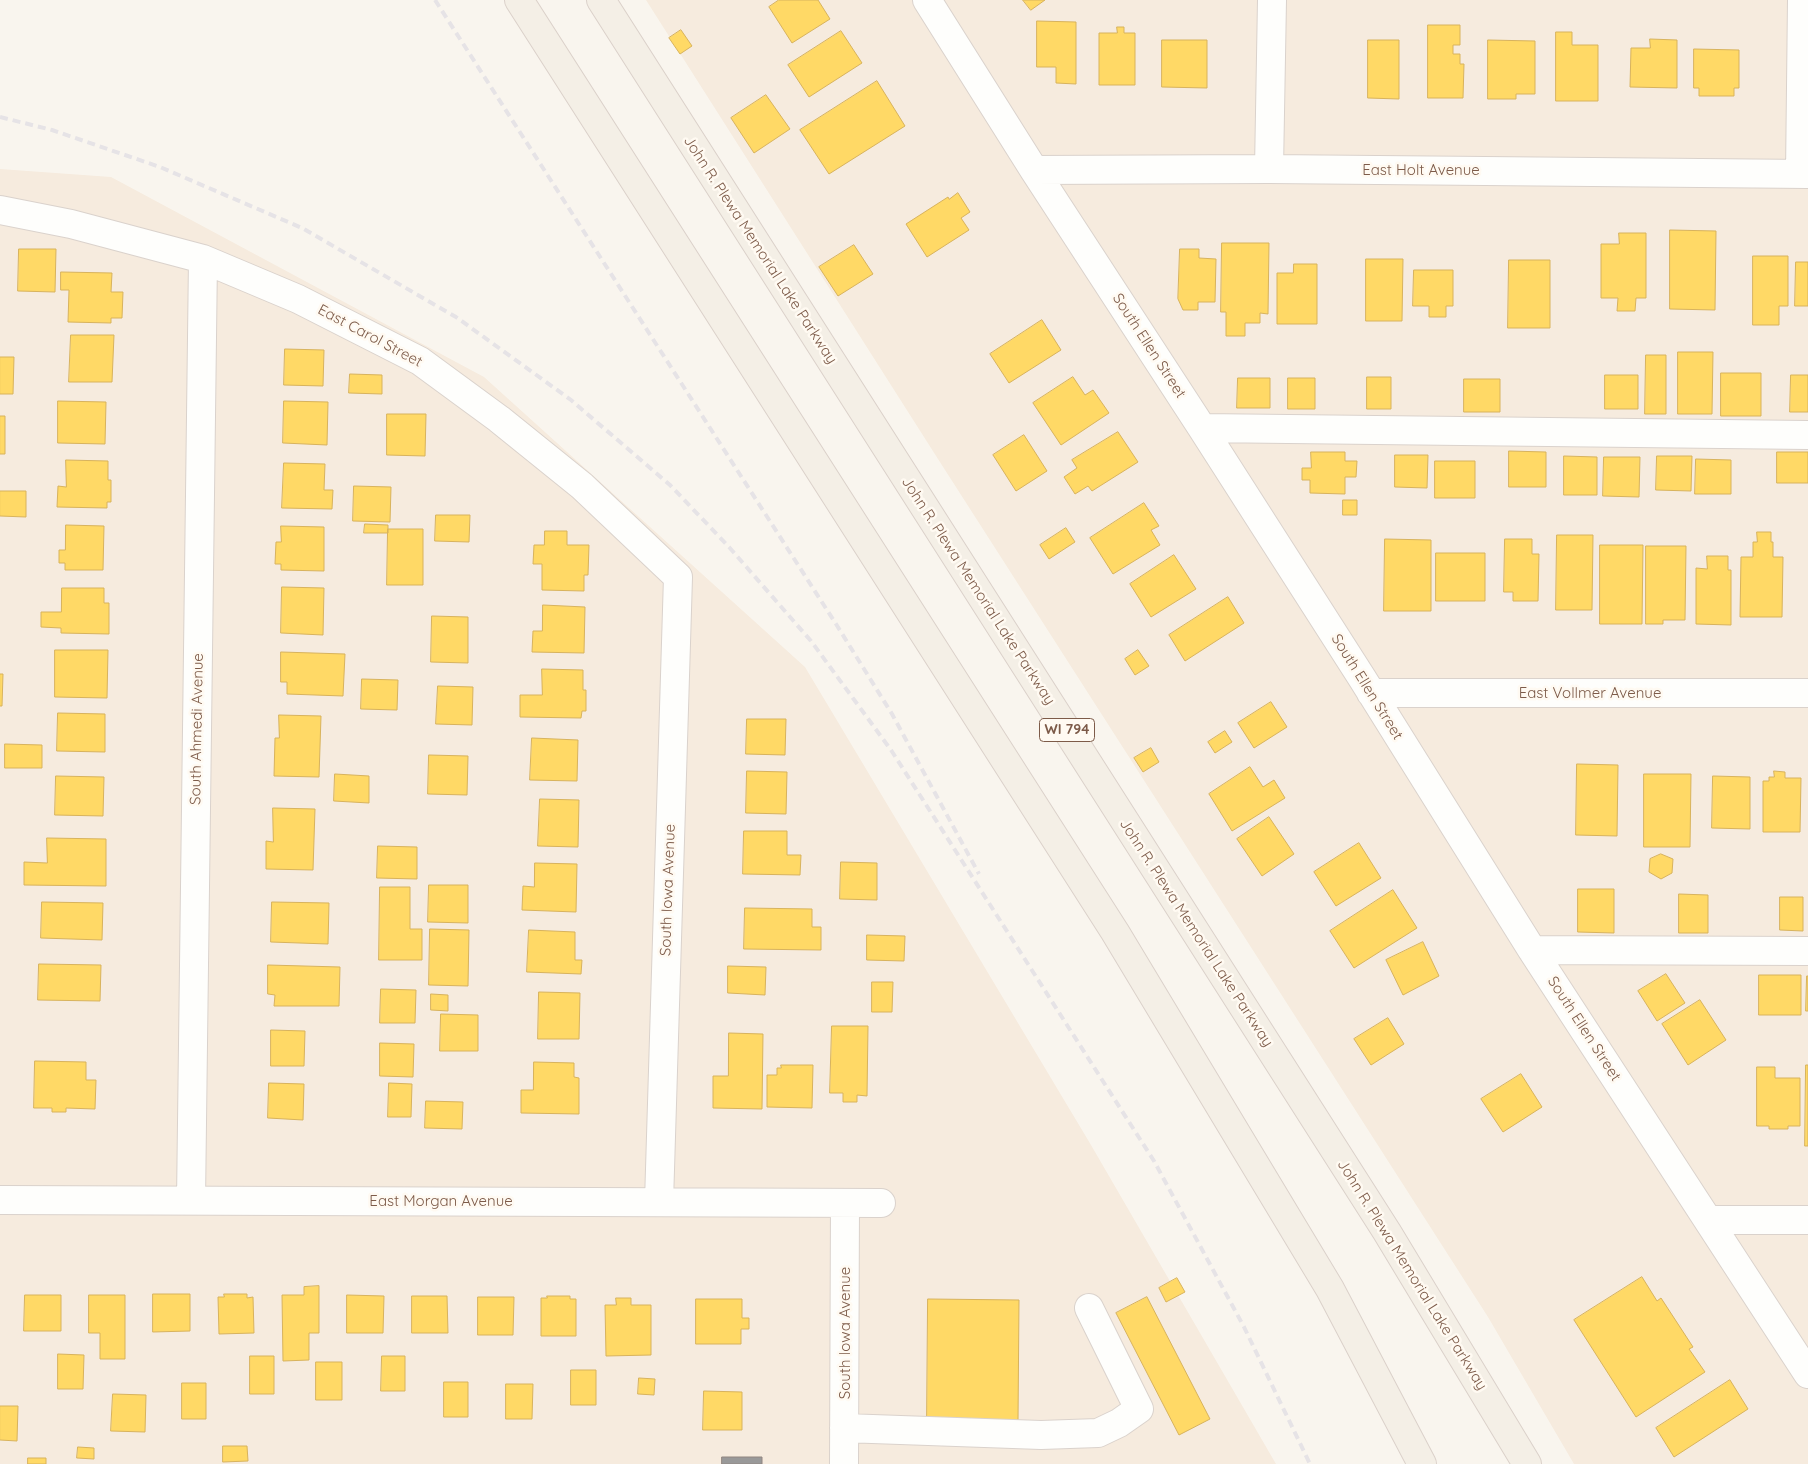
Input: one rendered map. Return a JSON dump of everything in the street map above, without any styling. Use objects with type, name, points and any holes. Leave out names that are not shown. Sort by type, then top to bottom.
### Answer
[{"type":"main road","points":[[519,0],[1115,932],[1330,1289],[1422,1464]]},
{"type":"main road","name":"John R. Plewa Memorial Lake Parkway","points":[[601,0],[1387,1232],[1527,1464]]},
{"type":"street","name":"South Ellen Street","points":[[927,0],[1034,170],[1371,693],[1532,950],[1808,1374]]},
{"type":"street","points":[[1269,169],[1272,0]]},
{"type":"street","points":[[1802,0],[1804,174]]},
{"type":"street","name":"East Holt Avenue","points":[[1034,170],[1269,169],[1804,174]]},
{"type":"street","name":"East Carol Street","points":[[0,210],[71,224],[203,258],[298,299],[420,361],[499,419],[582,486],[678,577]]},
{"type":"street","name":"South Ahmedi Avenue","points":[[191,1200],[203,258]]},
{"type":"street","points":[[1202,428],[1808,435]]},
{"type":"street","name":"South Iowa Avenue","points":[[659,1202],[678,577]]},
{"type":"street","name":"East Vollmer Avenue","points":[[1371,693],[1808,693]]},
{"type":"street","points":[[1532,950],[1808,951]]},
{"type":"street","name":"East Morgan Avenue","points":[[0,1200],[881,1203]]},
{"type":"street","name":"South Iowa Avenue","points":[[844,1464],[846,1203]]},
{"type":"street","points":[[1708,1220],[1808,1220]]},
{"type":"street","points":[[844,1428],[1041,1436],[1098,1433],[1120,1423],[1139,1408],[1089,1308]]},
{"type":"shaded area","points":[[646,0],[1808,0],[1808,1464],[1574,1464],[1488,1317]]},
{"type":"shaded area","points":[[0,169],[111,177],[484,377],[805,667],[1091,1145],[1276,1464],[0,1464]]},
{"type":"building: Homes","points":[[779,0],[818,0],[830,19],[792,43],[769,7]]},
{"type":"building: Homes","points":[[1023,0],[1045,0],[1031,10]]},
{"type":"building: Homes","points":[[1037,21],[1076,22],[1076,84],[1056,83],[1056,67],[1037,67]]},
{"type":"building: Homes","points":[[1428,25],[1460,25],[1460,45],[1453,45],[1453,54],[1460,54],[1460,64],[1464,64],[1463,98],[1428,98]]},
{"type":"building: Homes","points":[[1117,27],[1124,27],[1124,33],[1135,33],[1135,85],[1099,85],[1099,33],[1117,33]]},
{"type":"building: Homes","points":[[681,30],[692,46],[680,54],[669,38]]},
{"type":"building: Homes","points":[[841,31],[862,63],[809,97],[788,65]]},
{"type":"building: Homes","points":[[1556,32],[1572,32],[1572,45],[1598,45],[1598,101],[1556,101]]},
{"type":"building: Homes","points":[[1650,39],[1677,40],[1677,88],[1630,87],[1631,48],[1650,48]]},
{"type":"building: Homes","points":[[1162,40],[1207,40],[1207,88],[1162,87]]},
{"type":"building: Homes","points":[[1368,40],[1399,40],[1399,99],[1368,98]]},
{"type":"building: Homes","points":[[1488,40],[1535,41],[1535,94],[1516,94],[1516,99],[1488,99]]},
{"type":"building: Homes","points":[[1694,49],[1739,50],[1739,88],[1734,88],[1734,96],[1699,96],[1699,88],[1694,88]]},
{"type":"building: Homes","points":[[877,81],[905,126],[829,174],[800,130]]},
{"type":"building: Homes","points":[[766,95],[790,129],[754,153],[731,118]]},
{"type":"building: Homes","points":[[958,193],[970,212],[961,218],[969,230],[927,257],[906,224],[948,197],[949,199]]},
{"type":"building: Homes","points":[[1670,230],[1716,231],[1715,310],[1670,309]]},
{"type":"building: Homes","points":[[1619,233],[1646,233],[1646,298],[1636,298],[1635,311],[1617,311],[1618,298],[1601,298],[1601,244],[1619,244]]},
{"type":"building: Homes","points":[[1222,243],[1269,243],[1268,314],[1260,313],[1260,323],[1245,323],[1245,336],[1226,336],[1226,312],[1221,312]]},
{"type":"building: Homes","points":[[854,245],[873,274],[838,296],[819,267]]},
{"type":"building: Homes","points":[[19,249],[56,249],[55,292],[18,291]]},
{"type":"building: Homes","points":[[1180,249],[1199,249],[1199,258],[1216,259],[1215,302],[1198,302],[1198,310],[1183,310],[1178,299]]},
{"type":"building: Homes","points":[[1753,256],[1788,256],[1788,306],[1779,306],[1779,325],[1753,325]]},
{"type":"building: Homes","points":[[1366,259],[1403,259],[1402,321],[1366,321]]},
{"type":"building: Homes","points":[[1509,260],[1550,260],[1550,328],[1508,328]]},
{"type":"building: Homes","points":[[1796,262],[1808,262],[1808,306],[1795,306]]},
{"type":"building: Homes","points":[[1294,264],[1317,264],[1317,324],[1277,324],[1277,273],[1293,273]]},
{"type":"building: Homes","points":[[1414,270],[1453,270],[1453,306],[1446,306],[1446,317],[1429,317],[1429,306],[1413,306]]},
{"type":"building: Homes","points":[[61,272],[112,273],[111,292],[123,292],[122,318],[111,318],[111,323],[68,322],[69,290],[61,290]]},
{"type":"building: Homes","points":[[1042,320],[1061,350],[1009,383],[990,354]]},
{"type":"building: Homes","points":[[71,335],[114,335],[112,382],[69,382]]},
{"type":"building: Homes","points":[[285,349],[324,350],[323,386],[284,385]]},
{"type":"building: Homes","points":[[1678,352],[1713,352],[1712,414],[1678,414]]},
{"type":"building: Homes","points":[[1646,355],[1666,355],[1666,414],[1645,414]]},
{"type":"building: Homes","points":[[0,357],[14,357],[13,394],[0,394]]},
{"type":"building: Homes","points":[[1721,373],[1761,373],[1761,416],[1721,416]]},
{"type":"building: Homes","points":[[350,374],[382,375],[382,394],[349,393]]},
{"type":"building: Homes","points":[[1605,375],[1638,375],[1638,409],[1605,409]]},
{"type":"building: Homes","points":[[1791,375],[1808,375],[1808,412],[1790,412]]},
{"type":"building: Homes","points":[[1073,377],[1085,395],[1093,390],[1109,413],[1061,445],[1033,403]]},
{"type":"building: Homes","points":[[1367,377],[1391,377],[1391,409],[1367,409]]},
{"type":"building: Homes","points":[[1238,378],[1270,378],[1270,408],[1237,408]]},
{"type":"building: Homes","points":[[1288,378],[1315,378],[1315,409],[1288,409]]},
{"type":"building: Homes","points":[[1464,379],[1500,379],[1500,412],[1464,412]]},
{"type":"building: Homes","points":[[58,401],[106,402],[105,444],[58,443]]},
{"type":"building: Homes","points":[[284,401],[328,402],[327,445],[283,443]]},
{"type":"building: Homes","points":[[387,414],[426,414],[425,456],[387,455]]},
{"type":"building: Homes","points":[[0,416],[5,416],[5,454],[0,454]]},
{"type":"building: Homes","points":[[1118,432],[1138,462],[1092,491],[1088,486],[1075,494],[1064,477],[1077,468],[1072,460]]},
{"type":"building: Homes","points":[[1024,435],[1047,471],[1016,491],[993,455]]},
{"type":"building: Homes","points":[[1509,451],[1546,452],[1546,487],[1509,487]]},
{"type":"building: Homes","points":[[1311,452],[1345,452],[1345,461],[1357,461],[1356,477],[1345,477],[1345,494],[1310,493],[1310,480],[1302,480],[1302,468],[1311,468]]},
{"type":"building: Homes","points":[[1777,452],[1808,452],[1808,483],[1777,483]]},
{"type":"building: Homes","points":[[1395,455],[1428,455],[1427,488],[1395,487]]},
{"type":"building: Homes","points":[[1564,456],[1597,457],[1597,495],[1564,495]]},
{"type":"building: Homes","points":[[1657,456],[1692,456],[1691,491],[1656,490]]},
{"type":"building: Homes","points":[[1604,457],[1640,457],[1639,497],[1603,496]]},
{"type":"building: Homes","points":[[1696,459],[1731,460],[1731,494],[1695,494]]},
{"type":"building: Homes","points":[[66,460],[108,461],[108,480],[111,480],[111,502],[107,502],[107,508],[57,507],[58,486],[66,487]]},
{"type":"building: Homes","points":[[1435,461],[1475,461],[1475,498],[1435,498]]},
{"type":"building: Homes","points":[[284,463],[325,464],[324,490],[333,490],[332,509],[282,508]]},
{"type":"building: Homes","points":[[354,486],[391,487],[390,522],[353,521]]},
{"type":"building: Homes","points":[[0,491],[26,491],[26,517],[0,516]]},
{"type":"building: Homes","points":[[1343,500],[1357,500],[1357,515],[1343,515]]},
{"type":"building: Homes","points":[[1144,503],[1159,526],[1151,530],[1160,545],[1113,574],[1090,538]]},
{"type":"building: Homes","points":[[436,515],[470,515],[469,542],[435,541]]},
{"type":"building: Homes","points":[[365,524],[388,525],[388,533],[364,533]]},
{"type":"building: Homes","points":[[66,525],[104,526],[103,570],[65,570],[65,563],[59,563],[59,550],[65,550]]},
{"type":"building: Homes","points":[[281,526],[324,527],[324,571],[281,570],[281,564],[275,564],[276,542],[281,542]]},
{"type":"building: Homes","points":[[1066,528],[1075,542],[1049,559],[1040,545]]},
{"type":"building: Homes","points":[[388,529],[423,529],[423,585],[387,585]]},
{"type":"building: Homes","points":[[545,531],[567,531],[567,545],[589,545],[588,575],[584,575],[584,591],[542,590],[542,564],[533,564],[534,545],[544,545]]},
{"type":"building: Homes","points":[[1757,532],[1771,532],[1773,557],[1783,557],[1782,617],[1740,617],[1741,557],[1753,557],[1753,542],[1757,542]]},
{"type":"building: Homes","points":[[1557,535],[1593,535],[1592,610],[1556,610]]},
{"type":"building: Homes","points":[[1385,539],[1431,540],[1431,611],[1384,611]]},
{"type":"building: Homes","points":[[1505,539],[1532,539],[1532,554],[1539,554],[1538,601],[1513,601],[1513,592],[1504,592]]},
{"type":"building: Homes","points":[[1600,545],[1643,545],[1642,624],[1600,624]]},
{"type":"building: Homes","points":[[1646,546],[1686,546],[1685,620],[1663,620],[1663,624],[1646,624]]},
{"type":"building: Homes","points":[[1436,553],[1485,553],[1485,601],[1436,601]]},
{"type":"building: Homes","points":[[1174,555],[1196,589],[1151,617],[1130,584]]},
{"type":"building: Homes","points":[[1707,556],[1728,556],[1728,570],[1731,570],[1731,625],[1696,624],[1696,568],[1707,569]]},
{"type":"building: Homes","points":[[282,587],[324,588],[323,635],[281,633]]},
{"type":"building: Homes","points":[[62,588],[104,588],[104,603],[109,603],[109,634],[61,633],[61,628],[41,627],[41,612],[61,612]]},
{"type":"building: Homes","points":[[1228,597],[1244,623],[1185,661],[1169,635]]},
{"type":"building: Homes","points":[[543,605],[585,607],[584,653],[532,652],[533,631],[542,631]]},
{"type":"building: Homes","points":[[432,616],[468,617],[468,663],[431,662]]},
{"type":"building: Homes","points":[[55,650],[108,650],[107,698],[55,697]]},
{"type":"building: Homes","points":[[1138,650],[1149,666],[1135,675],[1125,659]]},
{"type":"building: Homes","points":[[281,652],[345,654],[343,696],[287,694],[287,682],[281,682]]},
{"type":"building: Homes","points":[[542,669],[583,670],[583,690],[586,690],[586,711],[582,711],[581,718],[520,717],[520,695],[542,695]]},
{"type":"building: Homes","points":[[0,674],[3,674],[2,706],[0,706]]},
{"type":"building: Homes","points":[[362,679],[398,680],[397,710],[361,709]]},
{"type":"building: Homes","points":[[438,686],[473,687],[472,725],[436,724]]},
{"type":"building: Homes","points":[[1271,702],[1287,727],[1254,748],[1238,723]]},
{"type":"building: Homes","points":[[58,713],[105,714],[105,752],[57,751]]},
{"type":"building: Homes","points":[[279,715],[321,716],[319,777],[274,776],[275,738],[279,738]]},
{"type":"building: Homes","points":[[747,719],[786,719],[785,755],[746,754]]},
{"type":"building: Homes","points":[[1225,731],[1232,742],[1215,753],[1208,742]]},
{"type":"building: Homes","points":[[532,738],[578,740],[577,781],[530,780]]},
{"type":"building: Homes","points":[[5,744],[42,745],[42,768],[5,768]]},
{"type":"building: Homes","points":[[1151,748],[1159,762],[1143,772],[1134,758]]},
{"type":"building: Homes","points":[[429,755],[468,756],[467,795],[428,794]]},
{"type":"building: Homes","points":[[1577,764],[1618,765],[1617,836],[1576,835]]},
{"type":"building: Homes","points":[[1250,767],[1263,787],[1274,780],[1285,798],[1232,831],[1209,794]]},
{"type":"building: Homes","points":[[747,771],[787,772],[786,814],[746,813]]},
{"type":"building: Homes","points":[[1774,771],[1785,772],[1785,778],[1801,778],[1800,832],[1763,832],[1763,781],[1769,781],[1769,777],[1774,777]]},
{"type":"building: Homes","points":[[335,774],[369,776],[369,803],[334,801]]},
{"type":"building: Homes","points":[[1644,774],[1691,774],[1690,847],[1644,847]]},
{"type":"building: Homes","points":[[56,776],[104,777],[103,816],[55,815]]},
{"type":"building: Homes","points":[[1713,776],[1750,777],[1750,829],[1712,828]]},
{"type":"building: Homes","points":[[540,799],[579,800],[578,847],[538,846]]},
{"type":"building: Homes","points":[[273,808],[315,809],[313,870],[266,869],[266,841],[273,842]]},
{"type":"building: Homes","points":[[1269,817],[1294,854],[1262,876],[1237,839]]},
{"type":"building: Homes","points":[[744,831],[787,831],[787,855],[801,855],[800,875],[743,874]]},
{"type":"building: Homes","points":[[47,838],[106,839],[106,886],[24,885],[24,862],[47,863]]},
{"type":"building: Homes","points":[[1359,843],[1381,878],[1336,906],[1314,872]]},
{"type":"building: Homes","points":[[378,846],[417,847],[417,879],[377,878]]},
{"type":"building: Homes","points":[[1661,854],[1673,859],[1672,873],[1661,879],[1649,872],[1650,859]]},
{"type":"building: Homes","points":[[841,862],[877,863],[877,900],[840,899]]},
{"type":"building: Homes","points":[[535,863],[577,864],[576,912],[522,910],[523,886],[534,887]]},
{"type":"building: Homes","points":[[429,885],[468,885],[468,923],[428,922]]},
{"type":"building: Homes","points":[[380,887],[410,887],[410,929],[422,929],[422,960],[379,960]]},
{"type":"building: Homes","points":[[1578,889],[1614,889],[1614,933],[1578,932]]},
{"type":"building: Homes","points":[[1393,890],[1417,928],[1354,968],[1330,931]]},
{"type":"building: Homes","points":[[1679,894],[1708,895],[1708,933],[1679,933]]},
{"type":"building: Homes","points":[[1780,897],[1803,897],[1803,931],[1780,930]]},
{"type":"building: Homes","points":[[42,902],[103,903],[102,940],[41,938]]},
{"type":"building: Homes","points":[[272,902],[329,903],[328,944],[271,942]]},
{"type":"building: Homes","points":[[745,908],[812,909],[812,927],[821,927],[821,950],[744,949]]},
{"type":"building: Homes","points":[[430,929],[469,930],[468,986],[429,985]]},
{"type":"building: Homes","points":[[529,930],[575,932],[575,960],[582,960],[581,974],[527,972]]},
{"type":"building: Homes","points":[[867,935],[905,936],[904,961],[867,960]]},
{"type":"building: Homes","points":[[1423,942],[1439,976],[1403,995],[1386,960]]},
{"type":"building: Homes","points":[[39,964],[101,965],[100,1001],[38,1000]]},
{"type":"building: Homes","points":[[268,965],[340,967],[339,1006],[274,1006],[275,995],[268,994]]},
{"type":"building: Homes","points":[[728,966],[766,967],[765,995],[728,993]]},
{"type":"building: Homes","points":[[1666,974],[1685,1003],[1657,1021],[1638,991]]},
{"type":"building: Homes","points":[[1759,975],[1801,975],[1801,1015],[1759,1015]]},
{"type":"building: Homes","points":[[1807,976],[1808,1011],[1806,1011]]},
{"type":"building: Homes","points":[[872,982],[893,982],[892,1012],[872,1012]]},
{"type":"building: Homes","points":[[381,989],[416,990],[415,1023],[380,1023]]},
{"type":"building: Homes","points":[[539,992],[580,993],[579,1039],[538,1039]]},
{"type":"building: Homes","points":[[431,994],[448,995],[448,1011],[431,1010]]},
{"type":"building: Homes","points":[[1700,1000],[1726,1040],[1688,1065],[1662,1024]]},
{"type":"building: Homes","points":[[441,1014],[478,1015],[478,1051],[440,1051]]},
{"type":"building: Homes","points":[[1388,1018],[1404,1044],[1371,1065],[1354,1039]]},
{"type":"building: Homes","points":[[832,1026],[868,1026],[867,1096],[857,1095],[857,1102],[843,1102],[843,1093],[830,1093]]},
{"type":"building: Homes","points":[[271,1030],[305,1031],[304,1066],[271,1066]]},
{"type":"building: Homes","points":[[729,1033],[763,1034],[762,1109],[713,1108],[713,1076],[728,1076]]},
{"type":"building: Homes","points":[[380,1043],[414,1044],[413,1077],[380,1076]]},
{"type":"building: Homes","points":[[35,1061],[86,1062],[86,1080],[96,1080],[95,1109],[66,1108],[66,1112],[52,1112],[52,1108],[34,1108]]},
{"type":"building: Homes","points":[[534,1062],[574,1063],[574,1077],[579,1078],[579,1114],[521,1113],[521,1090],[533,1090]]},
{"type":"building: Homes","points":[[781,1065],[813,1065],[812,1108],[767,1107],[767,1075],[777,1075],[777,1068],[781,1068]]},
{"type":"building: Homes","points":[[1806,1065],[1808,1065],[1808,1146],[1805,1146]]},
{"type":"building: Homes","points":[[1757,1067],[1775,1067],[1775,1078],[1800,1078],[1800,1126],[1788,1126],[1788,1129],[1769,1129],[1769,1126],[1757,1126]]},
{"type":"building: Homes","points":[[1521,1074],[1542,1107],[1503,1132],[1481,1099]]},
{"type":"building: Homes","points":[[269,1083],[304,1084],[303,1120],[268,1118]]},
{"type":"building: Homes","points":[[389,1083],[412,1084],[411,1117],[388,1117]]},
{"type":"building: Homes","points":[[426,1101],[463,1102],[462,1129],[425,1128]]},
{"type":"building: Homes","points":[[1642,1277],[1657,1301],[1661,1298],[1693,1347],[1689,1349],[1705,1372],[1636,1417],[1574,1320]]},
{"type":"building: Homes","points":[[1177,1278],[1185,1292],[1166,1302],[1159,1288]]},
{"type":"building: Homes","points":[[319,1286],[319,1333],[309,1333],[309,1360],[283,1361],[282,1295],[304,1295],[304,1287]]},
{"type":"building: Homes","points":[[153,1294],[190,1294],[190,1331],[153,1332]]},
{"type":"building: Homes","points":[[224,1294],[247,1294],[247,1298],[253,1297],[254,1333],[219,1334],[218,1297],[224,1297]]},
{"type":"building: Homes","points":[[25,1295],[61,1295],[61,1331],[24,1331]]},
{"type":"building: Homes","points":[[89,1295],[125,1295],[125,1359],[100,1359],[100,1333],[89,1333]]},
{"type":"building: Homes","points":[[347,1295],[384,1296],[383,1333],[347,1333]]},
{"type":"building: Homes","points":[[412,1296],[447,1296],[448,1333],[412,1333]]},
{"type":"building: Homes","points":[[547,1296],[570,1296],[570,1299],[576,1299],[576,1336],[541,1336],[541,1298],[547,1298]]},
{"type":"building: Homes","points":[[478,1297],[514,1297],[513,1335],[478,1335]]},
{"type":"building: Homes","points":[[1147,1297],[1210,1419],[1179,1435],[1116,1313]]},
{"type":"building: Homes","points":[[616,1298],[631,1298],[631,1305],[651,1305],[651,1355],[606,1356],[605,1305],[616,1305]]},
{"type":"building: Homes","points":[[696,1299],[742,1299],[742,1318],[749,1318],[749,1329],[741,1329],[741,1344],[696,1344]]},
{"type":"building: Homes","points":[[928,1299],[1019,1300],[1018,1421],[927,1419]]},
{"type":"building: Homes","points":[[58,1354],[84,1355],[83,1389],[58,1389]]},
{"type":"building: Homes","points":[[250,1356],[274,1356],[274,1394],[250,1394]]},
{"type":"building: Homes","points":[[382,1356],[405,1356],[405,1391],[381,1391]]},
{"type":"building: Homes","points":[[316,1362],[342,1362],[342,1400],[316,1400]]},
{"type":"building: Homes","points":[[571,1370],[596,1370],[596,1405],[571,1405]]},
{"type":"building: Homes","points":[[639,1378],[655,1379],[654,1395],[638,1394]]},
{"type":"building: Homes","points":[[1730,1380],[1748,1409],[1674,1457],[1656,1428]]},
{"type":"building: Homes","points":[[444,1382],[468,1382],[468,1417],[444,1417]]},
{"type":"building: Homes","points":[[182,1383],[206,1383],[206,1419],[182,1419]]},
{"type":"building: Homes","points":[[506,1384],[533,1384],[532,1419],[506,1419]]},
{"type":"building: Homes","points":[[704,1391],[742,1392],[742,1430],[703,1430]]},
{"type":"building: Homes","points":[[113,1394],[146,1395],[145,1432],[111,1431]]},
{"type":"building: Homes","points":[[0,1406],[18,1406],[17,1441],[0,1440]]},
{"type":"building: Homes","points":[[223,1446],[247,1446],[248,1461],[223,1462]]},
{"type":"building: Homes","points":[[78,1447],[94,1448],[94,1459],[77,1458]]},
{"type":"building: Homes","points":[[28,1458],[46,1458],[46,1464],[28,1464]]},
{"type":"building: Industry","points":[[722,1457],[762,1457],[762,1464],[722,1464]]},
{"type":"railway","points":[[435,0],[836,624],[892,714],[979,874]]},
{"type":"railway","points":[[0,117],[52,130],[160,167],[302,228],[456,317],[571,400],[670,485],[729,547],[811,641],[891,750],[1154,1161],[1244,1327],[1310,1464]]}]
